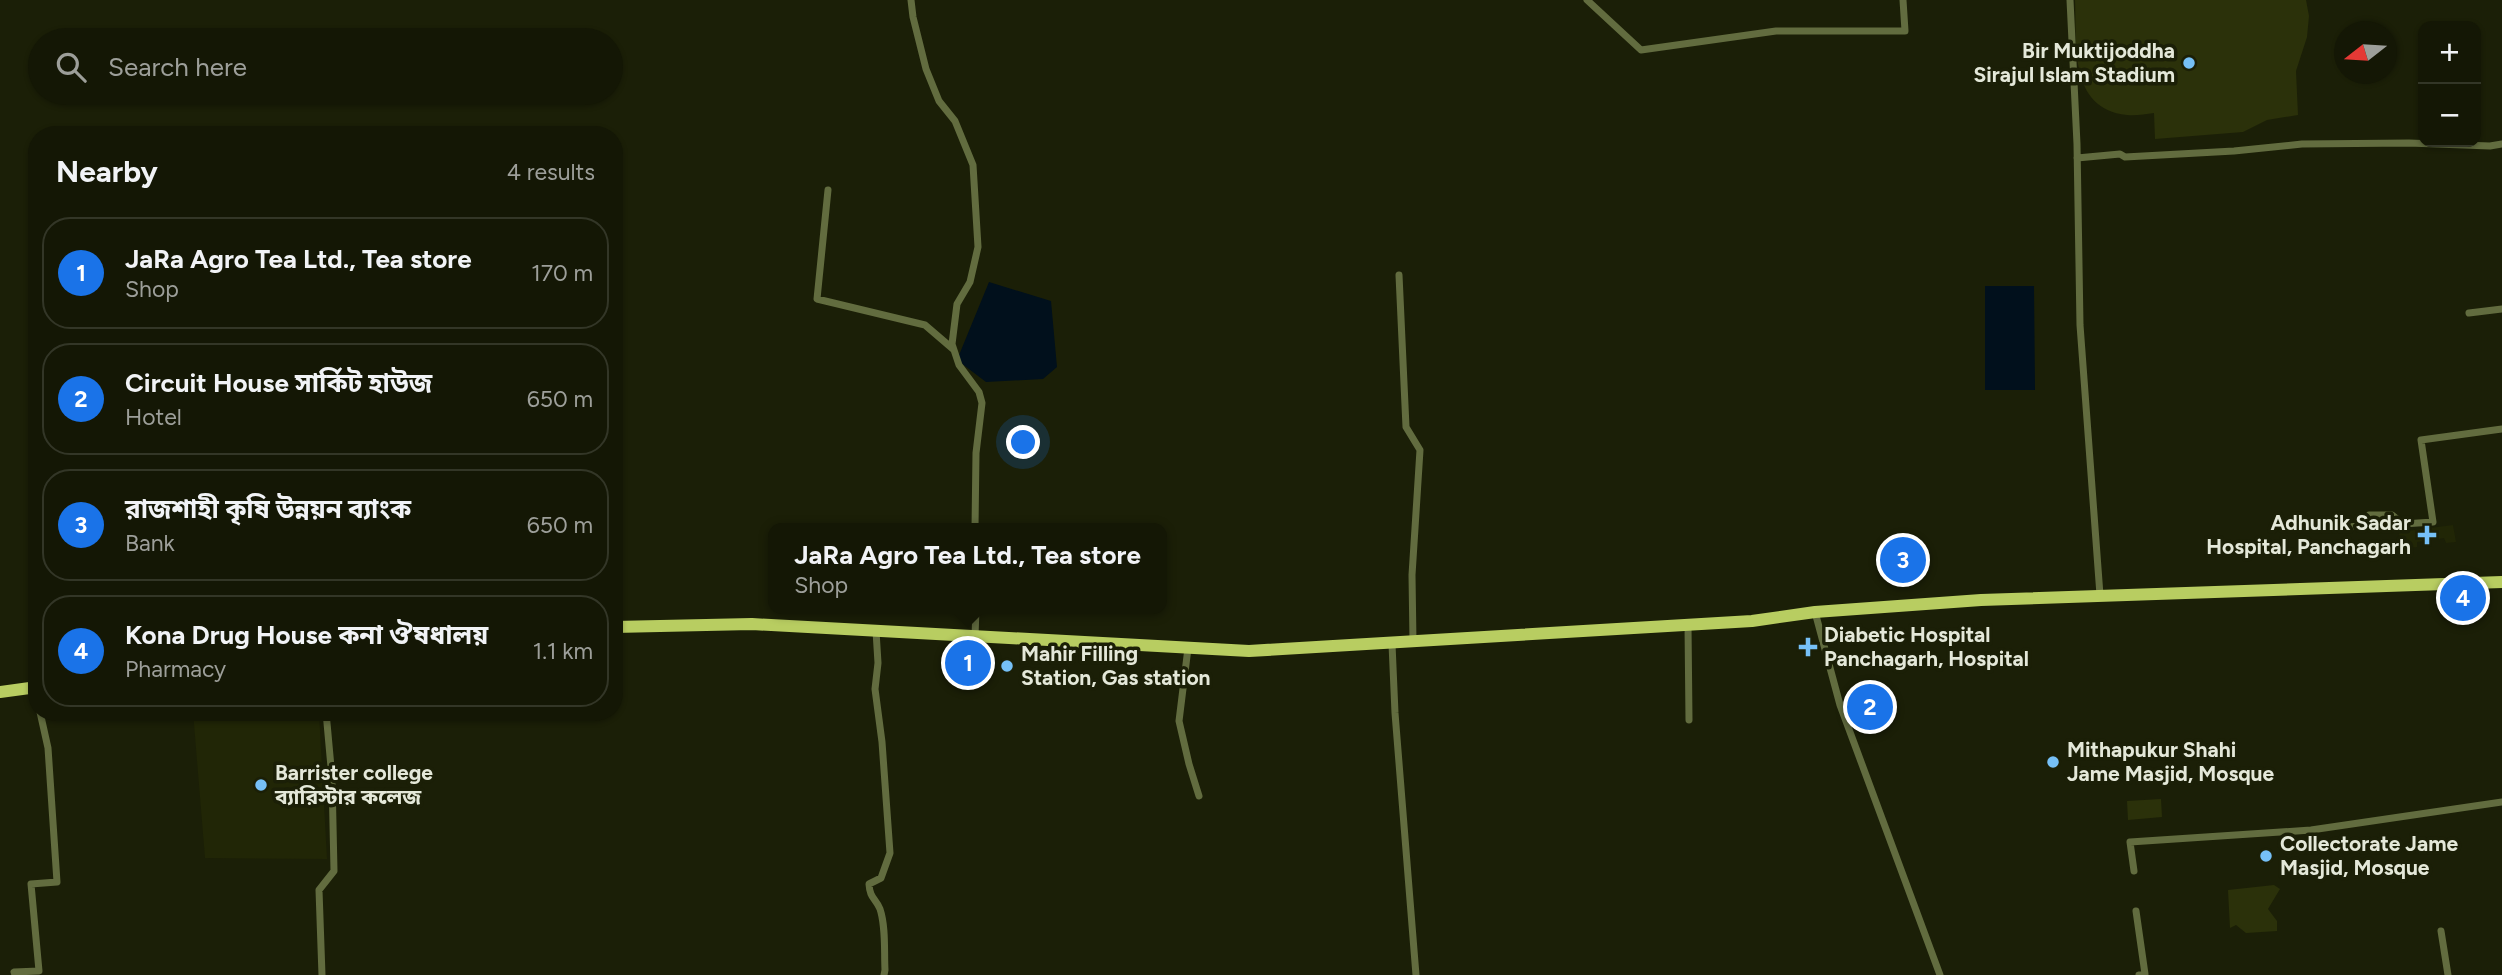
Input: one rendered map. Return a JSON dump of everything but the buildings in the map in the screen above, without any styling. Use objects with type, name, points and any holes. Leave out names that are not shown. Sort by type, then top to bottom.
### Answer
[{"type":"highway","points":[[623,627],[752,624],[1249,651],[1752,621],[1815,612],[1981,600],[2502,582]]},
{"type":"highway","points":[[0,692],[28,690]]},
{"type":"street","points":[[911,0],[926,69],[939,102],[955,121],[973,166],[978,247],[970,282],[957,304],[952,344],[959,365],[979,392],[982,403],[976,453],[975,523]]},
{"type":"street","points":[[1587,0],[1641,50],[1776,31],[1905,31],[1903,0]]},
{"type":"street","points":[[2070,0],[2077,158],[2080,325],[2100,595]]},
{"type":"street","points":[[2077,158],[2120,154],[2125,157],[2221,152],[2302,144],[2502,144]]},
{"type":"street","points":[[828,190],[817,299],[925,325],[954,349]]},
{"type":"street","points":[[1399,275],[1406,427],[1420,450],[1412,575],[1413,642]]},
{"type":"street","points":[[2469,313],[2502,309]]},
{"type":"street","points":[[2349,527],[2360,526],[2368,515],[2392,515],[2403,524],[2433,522],[2421,440],[2502,429]]},
{"type":"street","points":[[1815,612],[1844,718],[1940,975]]},
{"type":"street","points":[[975,636],[976,614]]},
{"type":"street","points":[[1688,625],[1689,720]]},
{"type":"street","points":[[876,631],[878,663],[875,689],[890,853],[881,878],[869,884],[870,895],[879,907],[883,925],[884,975]]},
{"type":"street","points":[[1392,643],[1416,975]]},
{"type":"street","points":[[1188,648],[1179,721],[1199,796]]},
{"type":"street","points":[[15,975],[14,972],[39,971],[31,884],[57,882],[48,748],[42,721]]},
{"type":"street","points":[[322,975],[319,890],[334,870],[332,778],[327,721]]},
{"type":"street","points":[[2134,871],[2130,842],[2311,830],[2502,802]]},
{"type":"street","points":[[2136,911],[2144,974],[2139,975]]},
{"type":"street","points":[[2441,931],[2448,975]]},
{"type":"shaded area","name":"Bir Muktijoddha Sirajul Islam Stadium","points":[[2075,0],[2306,0],[2309,16],[2307,37],[2296,71],[2298,115],[2267,120],[2243,132],[2155,139],[2154,113],[2130,115],[2108,110],[2094,101],[2085,87],[2077,54]]},
{"type":"shaded area","name":"Adhunik Sadar Hospital, Panchagarh","points":[[2453,525],[2456,542],[2446,543],[2444,538],[2417,542],[2417,547],[2401,549],[2399,532]]},
{"type":"shaded area","name":"Barrister college ব্যারিস্টার কলেজ","points":[[194,721],[319,721],[327,859],[205,858]]},
{"type":"shaded area","points":[[2161,799],[2162,817],[2128,820],[2127,801]]},
{"type":"shaded area","points":[[2274,885],[2280,889],[2268,909],[2277,921],[2277,931],[2246,933],[2236,925],[2230,928],[2228,890]]},
{"type":"water","points":[[989,282],[1051,301],[1057,367],[1043,379],[986,382],[957,360]]},
{"type":"water","points":[[1985,286],[2034,286],[2035,390],[1985,390]]},
{"type":"place","name":"Bir Muktijoddha Sirajul Islam Stadium","points":[[2189,63]]},
{"type":"place","name":"Adhunik Sadar Hospital, Panchagarh","points":[[2427,535]]},
{"type":"place","name":"রাজশাহী কৃষি উন্নয়ন ব্যাংক","points":[[1903,560]]},
{"type":"place","name":"Kona Drug House কনা ঔষধালয়","points":[[2463,598]]},
{"type":"place","name":"Diabetic Hospital Panchagarh, Hospital","points":[[1808,647]]},
{"type":"place","name":"JaRa Agro Tea Ltd., Tea store","points":[[968,663]]},
{"type":"place","name":"Mahir Filling Station, Gas station","points":[[1007,666]]},
{"type":"place","name":"Circuit House সার্কিট হাউজ","points":[[1870,707]]},
{"type":"place","name":"Mithapukur Shahi Jame Masjid, Mosque","points":[[2053,762]]},
{"type":"place","name":"Barrister college ব্যারিস্টার কলেজ","points":[[261,785]]},
{"type":"place","name":"Collectorate Jame Masjid, Mosque","points":[[2266,856]]}]
